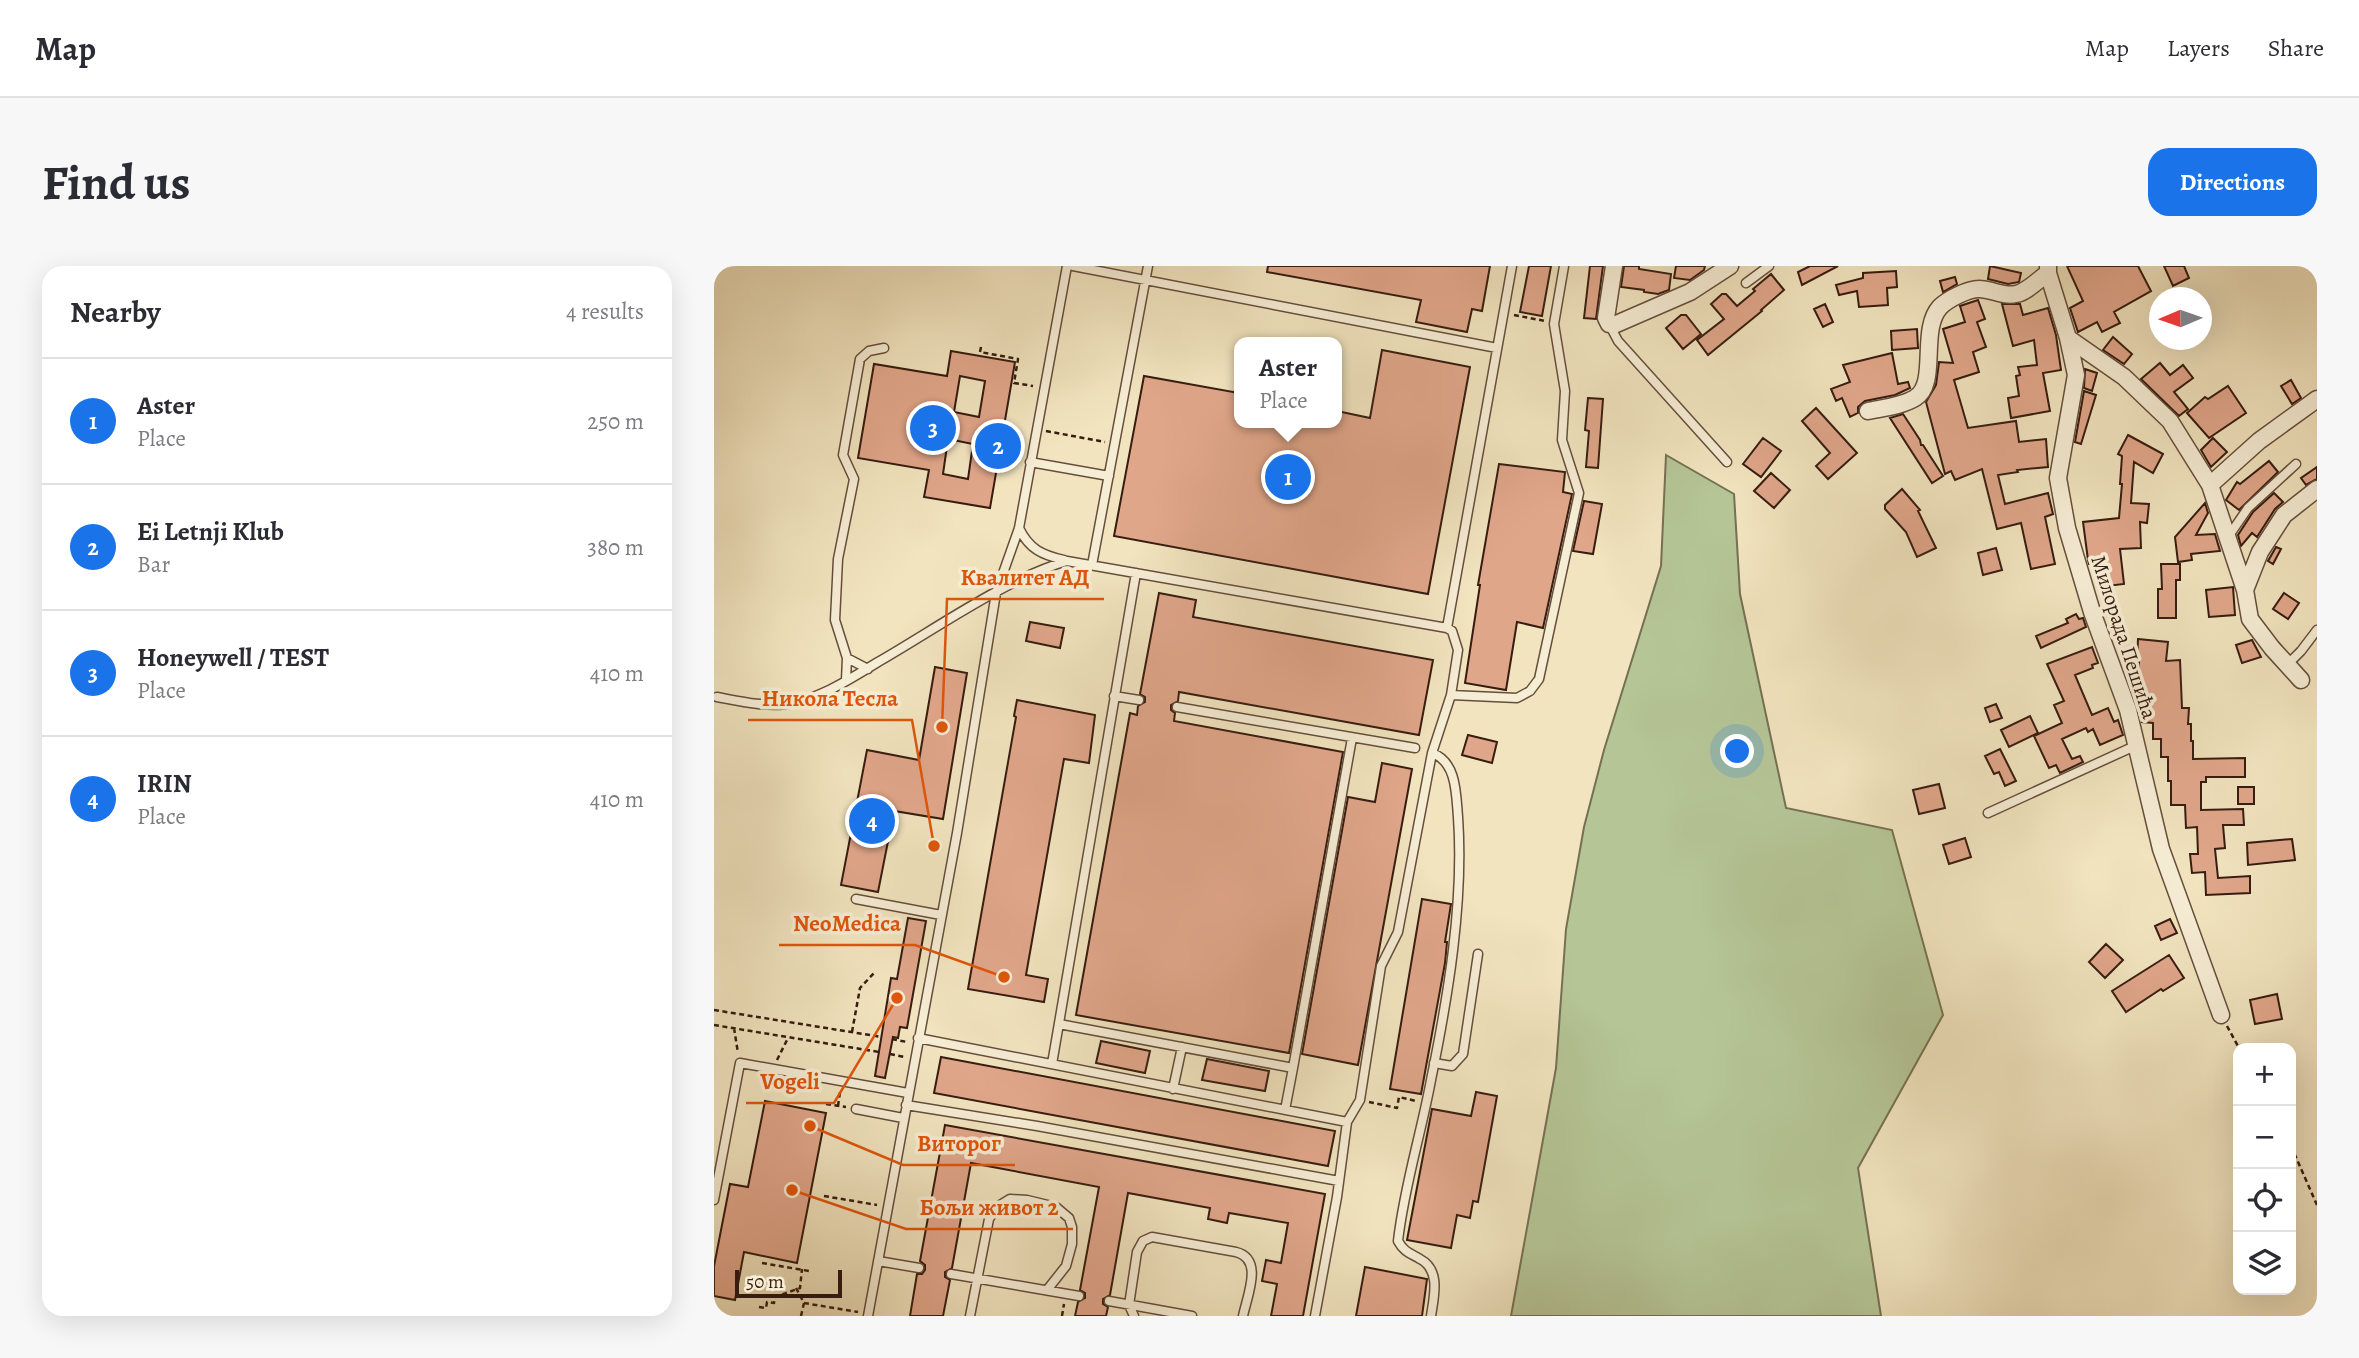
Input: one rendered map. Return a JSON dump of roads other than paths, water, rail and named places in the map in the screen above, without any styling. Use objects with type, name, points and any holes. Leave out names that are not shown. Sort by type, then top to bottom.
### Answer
[{"type":"street","points":[[1614,266],[1606,318],[1609,324],[1616,324],[1690,292],[1731,266]]},
{"type":"street","points":[[1868,411],[1914,398],[1923,390],[1929,327],[1940,307],[1959,295],[1978,289],[2000,294],[2018,294],[2048,269]]},
{"type":"street","name":"Милорада Пешића","points":[[2048,269],[2076,375],[2059,478],[2065,515],[2092,612],[2128,710],[2161,849],[2221,1015]]},
{"type":"street","points":[[2068,338],[2124,377],[2170,421],[2210,485],[2245,590],[2250,619],[2301,680]]},
{"type":"street","points":[[2210,485],[2259,441],[2317,399]]},
{"type":"street","points":[[2245,590],[2260,552],[2284,515],[2317,489]]},
{"type":"lane","points":[[868,1315],[957,833],[996,593],[1018,528],[1067,266]]},
{"type":"lane","points":[[1073,266],[1497,348]]},
{"type":"lane","points":[[1092,565],[1147,266]]},
{"type":"lane","points":[[1447,628],[1512,266]]},
{"type":"lane","points":[[1451,695],[1517,698],[1530,691],[1539,679],[1579,493],[1562,440],[1565,391],[1554,324],[1564,266]]},
{"type":"lane","points":[[1746,283],[1769,266]]},
{"type":"lane","points":[[1609,324],[1609,329],[1618,341],[1727,462]]},
{"type":"lane","points":[[846,680],[847,658],[835,620],[838,559],[853,479],[843,455],[859,359],[869,351],[884,348]]},
{"type":"lane","points":[[1030,462],[1109,476]]},
{"type":"lane","points":[[2228,537],[2248,508],[2296,464]]},
{"type":"lane","points":[[1018,528],[1031,547],[1045,555],[1067,561],[1447,628],[1455,637],[1458,650],[1451,695],[1432,753],[1398,932],[1381,966],[1360,1100],[1347,1122],[1315,1316]]},
{"type":"lane","points":[[717,697],[757,704],[786,704],[824,693],[996,593],[1051,565],[1067,561]]},
{"type":"lane","points":[[1052,1064],[1136,573]]},
{"type":"lane","points":[[2287,665],[2317,630]]},
{"type":"lane","points":[[847,658],[868,669]]},
{"type":"lane","points":[[1114,696],[1139,700]]},
{"type":"lane","points":[[1177,707],[1415,748]]},
{"type":"lane","points":[[1285,1110],[1353,737]]},
{"type":"lane","points":[[1988,813],[2137,746]]},
{"type":"lane","points":[[1431,1316],[1434,1274],[1427,1263],[1404,1251],[1398,1241],[1434,1063],[1451,956],[1461,854],[1455,789],[1450,769],[1445,760],[1432,753]]},
{"type":"lane","points":[[856,899],[942,915]]},
{"type":"lane","points":[[1434,1063],[1452,1066],[1463,1054],[1478,954]]},
{"type":"lane","points":[[1059,1024],[1293,1068]]},
{"type":"lane","points":[[918,1041],[1052,1064],[1347,1122]]},
{"type":"lane","points":[[1173,1089],[1182,1047]]},
{"type":"lane","points":[[714,1200],[740,1063],[908,1093]]},
{"type":"lane","points":[[906,1105],[1339,1181]]},
{"type":"lane","points":[[856,1109],[904,1118]]},
{"type":"lane","points":[[971,1316],[989,1219],[997,1207],[1010,1199],[1056,1207],[1069,1218],[1073,1227],[1066,1266],[1047,1290]]},
{"type":"lane","points":[[1134,1316],[1129,1305],[1137,1252],[1143,1241],[1152,1237],[1242,1254],[1248,1258],[1252,1264],[1252,1272],[1243,1316]]},
{"type":"lane","points":[[878,1261],[919,1268]]},
{"type":"lane","points":[[951,1274],[1079,1296]]},
{"type":"lane","points":[[1109,1301],[1192,1316]]},
{"type":"place","name":"Honeywell / TEST","points":[[933,428]]},
{"type":"place","name":"Ei Letnji Klub","points":[[998,446]]},
{"type":"place","name":"Aster","points":[[1288,477]]},
{"type":"place","name":"Квалитет АД","points":[[942,727]]},
{"type":"place","name":"IRIN","points":[[872,821]]},
{"type":"place","name":"Никола Тесла","points":[[934,846]]},
{"type":"place","name":"NeoMedica","points":[[1004,977]]},
{"type":"place","name":"Vogeli","points":[[897,998]]},
{"type":"place","name":"Виторог","points":[[810,1126]]},
{"type":"place","name":"Бољи живот 2","points":[[792,1190]]}]
